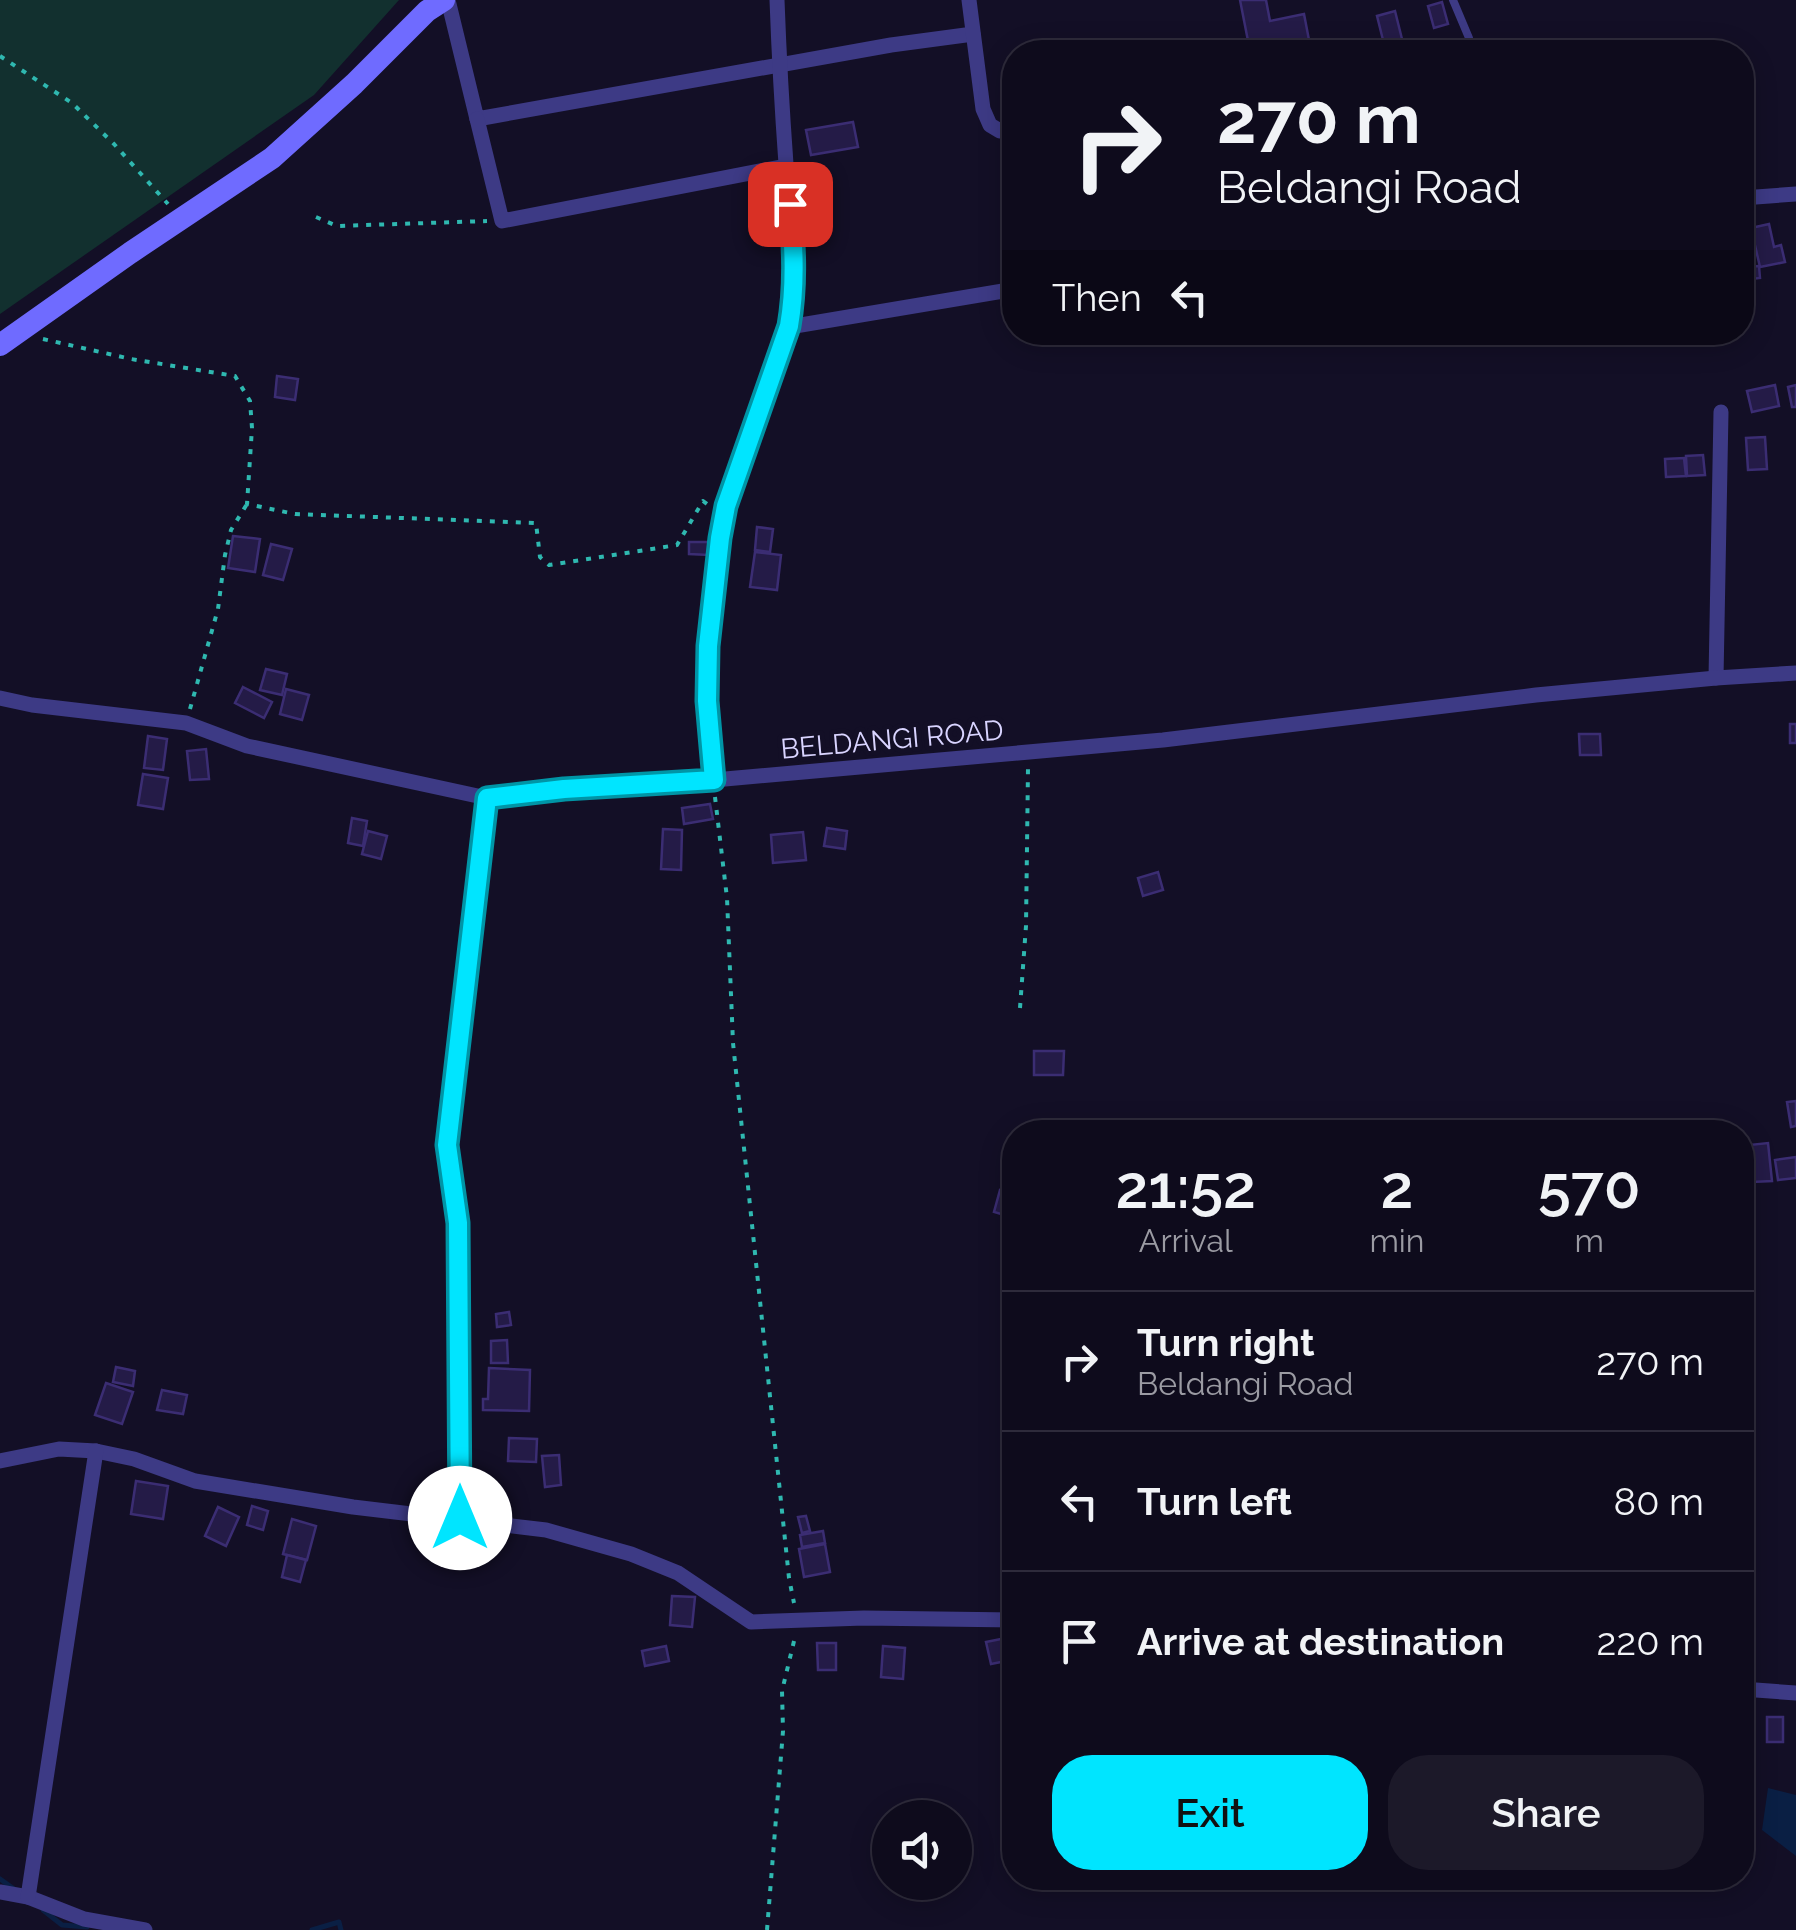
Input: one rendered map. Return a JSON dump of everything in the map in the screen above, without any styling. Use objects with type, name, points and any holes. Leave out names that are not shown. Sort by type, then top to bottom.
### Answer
[{"type":"street","points":[[714,780],[707,701],[708,646],[720,538],[726,506],[789,326],[794,297],[795,257],[777,0]]},
{"type":"street","points":[[968,0],[982,109],[990,124],[1002,129]]},
{"type":"street","points":[[8,340],[272,158],[440,2],[477,120],[502,221],[786,166]]},
{"type":"street","points":[[477,120],[891,45],[973,34]]},
{"type":"street","points":[[1754,197],[1796,194]]},
{"type":"street","points":[[789,326],[1002,292]]},
{"type":"street","points":[[1716,678],[1721,412]]},
{"type":"street","name":"BELDANGI ROAD","points":[[0,698],[186,724],[247,746],[487,798],[1163,740],[1536,695],[1796,673]]},
{"type":"street","points":[[460,1518],[458,1223],[447,1145],[487,798]]},
{"type":"street","points":[[0,1461],[59,1450],[96,1451],[134,1459],[195,1481],[316,1502],[546,1530],[631,1554],[678,1573],[751,1622],[864,1618],[1002,1620]]},
{"type":"street","points":[[28,1897],[96,1451]]},
{"type":"street","points":[[1754,1690],[1796,1694]]},
{"type":"street","points":[[0,1892],[28,1897],[84,1920],[145,1930]]},
{"type":"lane","points":[[1453,0],[1470,40]]},
{"type":"path","points":[[0,56],[72,104],[181,218]]},
{"type":"path","points":[[316,216],[337,226],[502,221]]},
{"type":"path","points":[[8,340],[235,376],[250,400],[247,504],[231,530],[218,609],[186,724]]},
{"type":"path","points":[[247,504],[295,514],[536,523],[540,557],[549,565],[677,545],[703,501],[714,509],[712,531],[720,538]]},
{"type":"path","points":[[1020,1008],[1026,926],[1028,752]]},
{"type":"path","points":[[714,780],[727,898],[734,1043],[788,1578],[798,1621],[782,1691],[783,1731],[767,1930]]},
{"type":"green space","points":[[0,0],[399,0],[314,95],[0,314]]},
{"type":"water","points":[[1768,1788],[1796,1795],[1796,1856],[1762,1830]]},
{"type":"building","points":[[1240,0],[1266,0],[1270,21],[1304,14],[1309,40],[1248,40]]},
{"type":"building","points":[[1442,2],[1448,24],[1434,28],[1428,6]]},
{"type":"building","points":[[1395,11],[1402,39],[1383,40],[1377,16]]},
{"type":"building","points":[[853,122],[858,147],[811,155],[806,130]]},
{"type":"building","points":[[1769,224],[1774,247],[1781,245],[1785,262],[1760,267],[1754,227]]},
{"type":"building","points":[[1754,266],[1759,266],[1760,278],[1754,279]]},
{"type":"building","points":[[277,376],[298,379],[295,400],[275,397]]},
{"type":"building","points":[[1775,385],[1779,406],[1752,412],[1747,391]]},
{"type":"building","points":[[1796,385],[1796,407],[1792,407],[1788,387]]},
{"type":"building","points":[[1765,437],[1767,469],[1748,470],[1746,438]]},
{"type":"building","points":[[1703,455],[1705,475],[1687,476],[1686,456]]},
{"type":"building","points":[[1684,458],[1686,476],[1666,477],[1665,459]]},
{"type":"building","points":[[757,527],[773,529],[770,552],[755,550]]},
{"type":"building","points":[[233,536],[260,539],[255,572],[228,568]]},
{"type":"building","points":[[689,542],[709,542],[709,555],[689,554]]},
{"type":"building","points":[[271,544],[292,549],[283,580],[263,575]]},
{"type":"building","points":[[755,552],[781,555],[777,590],[750,587]]},
{"type":"building","points":[[266,669],[287,674],[282,695],[260,690]]},
{"type":"building","points":[[243,687],[272,702],[264,718],[235,703]]},
{"type":"building","points":[[286,689],[309,695],[302,720],[280,714]]},
{"type":"building","points":[[1790,724],[1796,724],[1796,743],[1790,743]]},
{"type":"building","points":[[1579,734],[1600,734],[1601,755],[1580,755]]},
{"type":"building","points":[[148,736],[167,739],[163,770],[144,768]]},
{"type":"building","points":[[206,749],[209,779],[190,780],[187,751]]},
{"type":"building","points":[[143,774],[168,778],[163,809],[138,805]]},
{"type":"building","points":[[710,804],[713,819],[684,824],[682,808]]},
{"type":"building","points":[[352,818],[367,821],[363,846],[348,843]]},
{"type":"building","points":[[827,828],[847,831],[845,849],[824,846]]},
{"type":"building","points":[[663,829],[682,830],[681,870],[661,869]]},
{"type":"building","points":[[368,831],[387,836],[381,859],[362,854]]},
{"type":"building","points":[[803,832],[806,860],[773,863],[771,835]]},
{"type":"building","points":[[1158,872],[1163,890],[1143,896],[1138,878]]},
{"type":"building","points":[[1034,1051],[1064,1051],[1063,1075],[1034,1075]]},
{"type":"building","points":[[1796,1101],[1796,1126],[1791,1127],[1787,1102]]},
{"type":"building","points":[[1768,1143],[1772,1181],[1754,1182],[1754,1144]]},
{"type":"building","points":[[1796,1157],[1796,1178],[1778,1180],[1775,1160]]},
{"type":"building","points":[[1000,1190],[1002,1191],[1002,1214],[994,1212]]},
{"type":"building","points":[[509,1312],[511,1325],[497,1327],[496,1314]]},
{"type":"building","points":[[507,1340],[508,1363],[491,1363],[491,1341]]},
{"type":"building","points":[[116,1367],[135,1371],[133,1386],[113,1382]]},
{"type":"building","points":[[489,1368],[530,1370],[529,1411],[483,1410],[483,1399],[488,1399]]},
{"type":"building","points":[[106,1383],[133,1392],[122,1424],[95,1415]]},
{"type":"building","points":[[162,1390],[187,1395],[183,1414],[157,1410]]},
{"type":"building","points":[[509,1438],[537,1439],[536,1462],[508,1461]]},
{"type":"building","points":[[559,1455],[561,1485],[545,1487],[542,1456]]},
{"type":"building","points":[[136,1481],[168,1486],[163,1519],[131,1514]]},
{"type":"building","points":[[252,1506],[268,1511],[263,1530],[247,1525]]},
{"type":"building","points":[[218,1507],[239,1517],[226,1546],[205,1536]]},
{"type":"building","points":[[806,1516],[810,1531],[802,1533],[798,1517]]},
{"type":"building","points":[[292,1519],[316,1526],[307,1560],[283,1554]]},
{"type":"building","points":[[823,1531],[825,1543],[802,1547],[800,1535]]},
{"type":"building","points":[[825,1544],[830,1572],[804,1577],[799,1549]]},
{"type":"building","points":[[287,1555],[306,1560],[300,1582],[282,1577]]},
{"type":"building","points":[[672,1596],[695,1597],[692,1627],[670,1625]]},
{"type":"building","points":[[1001,1639],[1002,1662],[991,1664],[986,1642]]},
{"type":"building","points":[[817,1643],[836,1643],[836,1670],[818,1670]]},
{"type":"building","points":[[666,1646],[669,1661],[645,1666],[642,1651]]},
{"type":"building","points":[[883,1646],[905,1648],[903,1679],[881,1677]]},
{"type":"building","points":[[1767,1717],[1783,1717],[1783,1742],[1767,1742]]},
{"type":"waterway","points":[[0,1879],[14,1889]]},
{"type":"waterway","points":[[43,1910],[62,1925],[87,1927]]},
{"type":"waterway","points":[[312,1930],[339,1922],[341,1930]]},
{"type":"route","points":[[460,1518],[458,1223],[447,1145],[487,798],[714,780],[707,701],[708,646],[720,538],[726,506],[789,326],[795,257],[790,204]]}]
